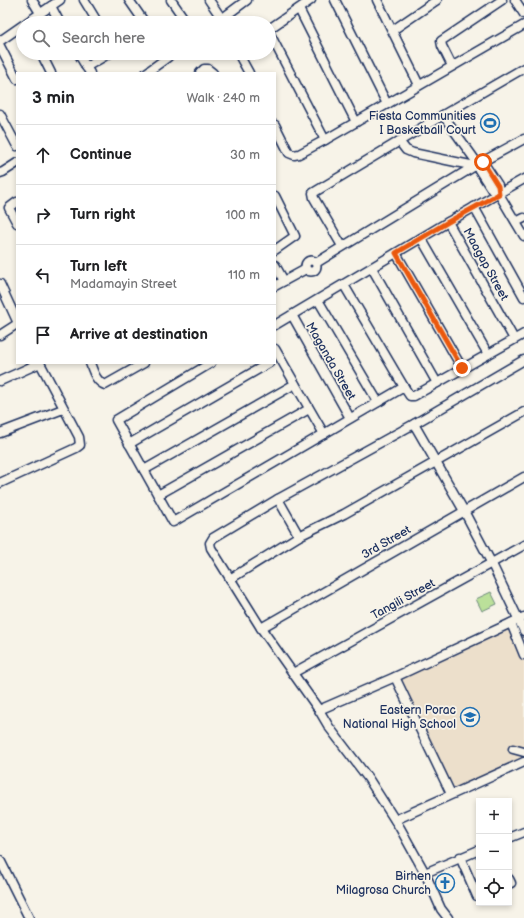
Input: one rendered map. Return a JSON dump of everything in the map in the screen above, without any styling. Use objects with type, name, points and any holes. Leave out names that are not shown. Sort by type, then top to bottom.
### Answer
[{"type":"street","points":[[32,0],[40,14]]},
{"type":"street","points":[[37,16],[60,0]]},
{"type":"street","points":[[84,0],[94,16]]},
{"type":"street","points":[[129,0],[140,16]]},
{"type":"street","points":[[171,0],[182,16]]},
{"type":"street","points":[[209,0],[217,16]]},
{"type":"street","points":[[226,16],[247,0]]},
{"type":"street","points":[[276,24],[311,0]]},
{"type":"street","points":[[335,0],[387,104]]},
{"type":"street","points":[[377,0],[419,85]]},
{"type":"street","points":[[393,30],[437,0]]},
{"type":"street","points":[[452,66],[441,41],[502,0]]},
{"type":"street","points":[[515,0],[524,14]]},
{"type":"street","points":[[51,6],[56,16]]},
{"type":"street","points":[[299,9],[356,122]]},
{"type":"street","points":[[276,127],[289,153],[294,155],[326,140],[524,25]]},
{"type":"street","points":[[0,41],[16,30]]},
{"type":"street","points":[[276,45],[326,140]]},
{"type":"street","points":[[0,46],[16,76]]},
{"type":"street","points":[[44,60],[50,72]]},
{"type":"street","points":[[82,60],[88,70],[101,60]]},
{"type":"street","points":[[147,72],[162,60]]},
{"type":"street","points":[[242,60],[248,72]]},
{"type":"street","points":[[342,246],[314,198],[313,193],[524,68]]},
{"type":"street","points":[[201,72],[204,69],[208,69],[212,72]]},
{"type":"street","points":[[0,114],[16,144]]},
{"type":"street","points":[[443,115],[478,164],[498,186],[499,194],[524,236]]},
{"type":"street","points":[[276,285],[306,269],[313,271],[317,266],[316,262],[478,164],[524,139]]},
{"type":"street","points":[[399,141],[406,150],[413,153],[478,164]]},
{"type":"street","points":[[0,173],[16,164]]},
{"type":"street","points":[[276,324],[448,222],[524,179]]},
{"type":"street","points":[[276,198],[295,236],[276,249]]},
{"type":"street","points":[[16,203],[10,208],[16,221]]},
{"type":"street","points":[[474,207],[524,297]]},
{"type":"street","points":[[516,222],[524,218]]},
{"type":"street","name":"Maagap Street","points":[[448,222],[514,339]]},
{"type":"street","points":[[421,238],[488,354]]},
{"type":"street","points":[[396,253],[462,368]]},
{"type":"street","points":[[276,268],[284,281]]},
{"type":"street","points":[[372,268],[437,383]]},
{"type":"street","points":[[0,284],[16,319]]},
{"type":"street","points":[[344,284],[410,396],[414,396],[524,334]]},
{"type":"street","points":[[318,300],[378,402]]},
{"type":"street","name":"Maganda Street","points":[[292,315],[350,418]]},
{"type":"street","points":[[0,335],[16,325]]},
{"type":"street","points":[[278,358],[324,434]]},
{"type":"street","points":[[448,918],[441,909],[425,873],[395,820],[368,778],[330,727],[320,710],[261,628],[211,548],[210,542],[213,538],[278,499],[414,424],[524,360]]},
{"type":"street","points":[[0,381],[38,364]]},
{"type":"street","points":[[0,483],[76,448],[80,444],[79,437],[41,364]]},
{"type":"street","points":[[90,364],[98,381],[105,385],[142,364]]},
{"type":"street","points":[[209,364],[116,420],[173,522],[404,387]]},
{"type":"street","points":[[129,444],[267,364]]},
{"type":"street","points":[[144,470],[295,384]]},
{"type":"street","points":[[0,433],[63,408]]},
{"type":"street","points":[[158,495],[309,409]]},
{"type":"street","points":[[230,579],[299,536],[344,514],[524,412]]},
{"type":"street","points":[[414,424],[464,511],[492,564],[524,631]]},
{"type":"street","name":"3rd Street","points":[[261,628],[524,477]]},
{"type":"street","points":[[278,499],[299,536]]},
{"type":"street","name":"Tangili Street","points":[[293,673],[524,545]]},
{"type":"street","points":[[518,620],[524,655]]},
{"type":"street","points":[[320,710],[518,620]]},
{"type":"street","points":[[395,677],[451,794]]},
{"type":"street","points":[[513,749],[524,752]]},
{"type":"street","points":[[395,820],[524,762]]},
{"type":"street","points":[[512,837],[524,832]]},
{"type":"street","points":[[425,873],[476,851]]},
{"type":"street","points":[[460,857],[476,894]]},
{"type":"street","points":[[0,860],[29,918]]},
{"type":"shaded area","name":"Eastern Porac National High School","points":[[516,623],[524,640],[524,756],[452,791],[398,679]]},
{"type":"green space","points":[[491,592],[497,604],[482,611],[476,599]]},
{"type":"place","name":"Fiesta Communities I Basketball Court","points":[[490,123]]},
{"type":"place","name":"Eastern Porac National High School","points":[[470,717]]},
{"type":"place","name":"Birhen Milagrosa Church","points":[[445,883]]},
{"type":"route","points":[[462,368],[396,253],[499,194],[498,186],[494,178],[483,162]]}]
